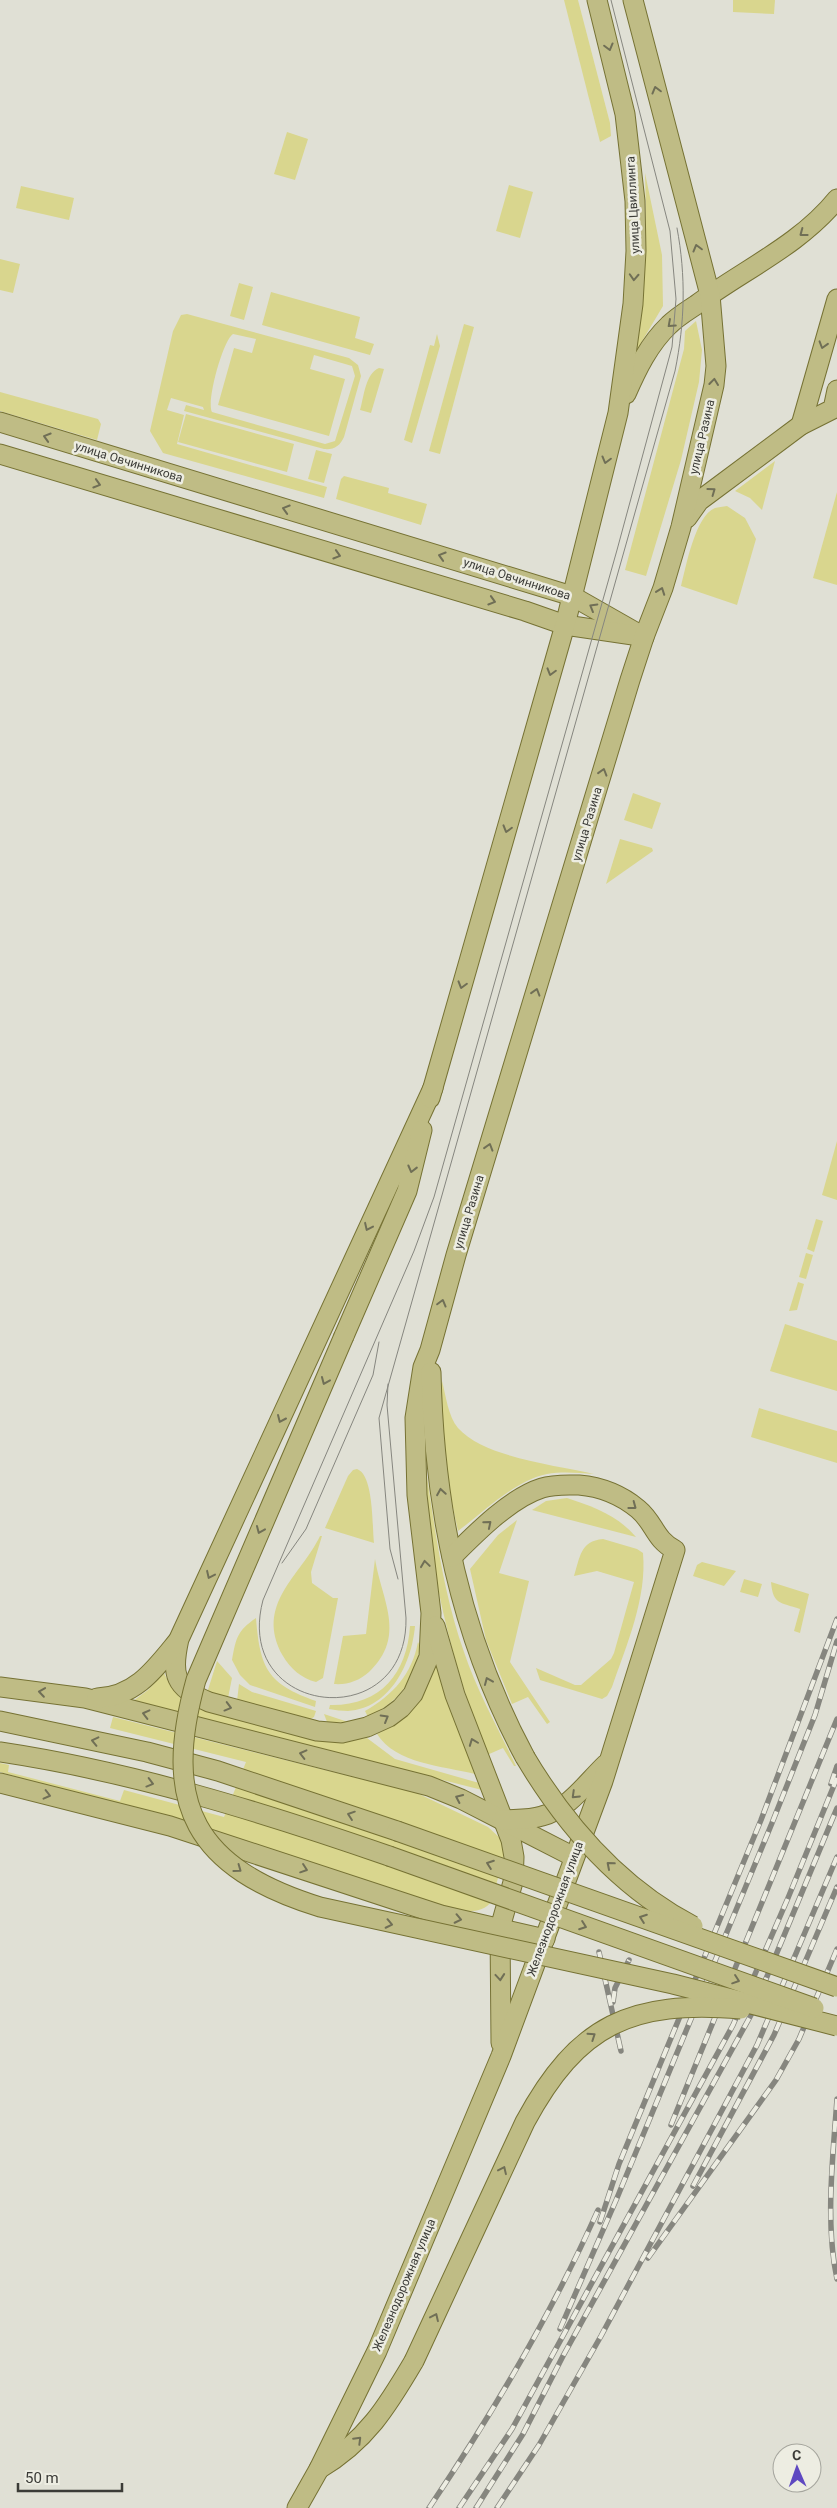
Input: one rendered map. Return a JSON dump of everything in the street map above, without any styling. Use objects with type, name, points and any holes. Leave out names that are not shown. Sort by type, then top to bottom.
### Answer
[{"type":"main road","name":"улица Цвиллинга","points":[[597,0],[625,114],[635,201],[636,251],[633,304],[618,413]]},
{"type":"main road","points":[[633,0],[710,295]]},
{"type":"main road","points":[[837,199],[807,230],[675,320],[654,342],[637,369],[618,413],[565,625],[433,1088],[407,1191],[196,1680],[187,1712],[182,1745],[182,1778],[192,1814],[201,1830],[217,1851],[243,1874],[272,1890],[320,1907],[673,1984],[837,2026]]},
{"type":"main road","name":"улица Разина","points":[[430,1350],[456,1255],[644,637],[663,588],[680,527],[714,385],[716,347],[710,295]]},
{"type":"main road","points":[[801,425],[837,298]]},
{"type":"main road","points":[[680,527],[699,501],[801,425],[833,409],[837,390]]},
{"type":"main road","name":"улица Овчинникова","points":[[0,422],[572,596],[644,637]]},
{"type":"main road","points":[[0,454],[526,611],[565,625],[644,637]]},
{"type":"main road","points":[[431,1613],[429,1657],[412,1694],[401,1708],[367,1728],[342,1733],[317,1731],[231,1708],[193,1695],[183,1686],[175,1670],[174,1662],[179,1639],[433,1088]]},
{"type":"main road","points":[[430,1350],[433,1436],[452,1557],[469,1628],[480,1662],[525,1757],[554,1805],[575,1832],[597,1854],[668,1913],[696,1928],[837,1986]]},
{"type":"main road","points":[[430,1350],[423,1367],[419,1388],[415,1418],[415,1456],[420,1530],[431,1613],[455,1695],[511,1840],[514,1857],[509,1904],[500,1928],[501,2056]]},
{"type":"main road","name":"Железнодорожная улица","points":[[297,2508],[319,2469],[377,2351],[501,2056],[610,1760],[675,1550],[660,1541],[640,1510],[620,1495],[597,1487],[567,1485],[541,1488],[520,1499],[452,1557]]},
{"type":"main road","points":[[84,1698],[107,1698],[128,1691],[153,1670],[179,1639]]},
{"type":"main road","points":[[0,1686],[84,1698],[430,1786],[461,1799],[574,1857]]},
{"type":"main road","points":[[0,1721],[128,1748],[218,1771],[398,1831],[837,1986]]},
{"type":"main road","points":[[0,1752],[57,1760],[302,1826],[837,2016]]},
{"type":"main road","points":[[502,1820],[540,1817],[551,1813],[570,1800],[610,1760]]},
{"type":"main road","points":[[0,1783],[170,1826],[441,1915],[545,1938]]},
{"type":"main road","points":[[319,2469],[358,2442],[386,2410],[414,2361],[525,2122],[554,2073],[577,2048],[616,2022],[652,2010],[701,2007],[794,2014]]},
{"type":"shaded area","points":[[564,0],[578,0],[610,123],[611,136],[600,142]]},
{"type":"shaded area","points":[[733,0],[775,0],[774,14],[733,12]]},
{"type":"shaded area","points":[[287,132],[308,139],[295,180],[274,174]]},
{"type":"shaded area","points":[[645,173],[662,255],[663,306],[635,353],[644,263]]},
{"type":"shaded area","points":[[509,185],[533,192],[520,238],[496,231]]},
{"type":"shaded area","points":[[21,186],[74,198],[69,220],[16,208]]},
{"type":"shaded area","points":[[0,259],[20,264],[13,293],[0,290]]},
{"type":"shaded area","points":[[239,283],[253,287],[244,320],[230,316]]},
{"type":"shaded area","points":[[271,292],[360,317],[355,338],[374,344],[370,355],[262,325]]},
{"type":"shaded area","points":[[187,314],[349,358],[358,365],[361,376],[344,437],[339,445],[331,449],[324,449],[184,411],[186,405],[204,410],[203,407],[171,398],[167,410],[184,415],[177,444],[327,487],[324,498],[163,453],[150,431],[173,331],[181,315]],"holes":[[[233,334],[256,339],[252,353],[234,348],[218,405],[329,436],[345,379],[310,369],[314,355],[352,366],[355,376],[335,441],[325,444],[212,412],[211,396],[213,385],[220,359],[229,339]]]},
{"type":"shaded area","points":[[696,321],[702,350],[699,382],[681,460],[646,576],[625,570],[684,349],[685,331]]},
{"type":"shaded area","points":[[464,324],[474,327],[440,454],[429,451]]},
{"type":"shaded area","points":[[437,334],[440,346],[412,443],[404,440],[430,345],[434,346]]},
{"type":"shaded area","points":[[379,368],[384,369],[371,413],[360,410],[368,380],[374,371]]},
{"type":"shaded area","points":[[0,392],[98,419],[101,424],[97,440],[0,411]]},
{"type":"shaded area","points":[[186,414],[294,444],[287,472],[178,442]]},
{"type":"shaded area","points":[[316,450],[332,454],[324,483],[308,479]]},
{"type":"shaded area","points":[[775,461],[762,510],[750,498],[735,491]]},
{"type":"shaded area","points":[[344,476],[389,488],[388,493],[427,504],[421,525],[336,499],[341,479]]},
{"type":"shaded area","points":[[837,492],[837,585],[813,578]]},
{"type":"shaded area","points":[[727,506],[745,518],[756,539],[737,605],[681,586],[692,543],[702,521],[715,508]]},
{"type":"shaded area","points":[[633,793],[661,803],[652,829],[624,820]]},
{"type":"shaded area","points":[[620,839],[652,848],[653,851],[606,884]]},
{"type":"shaded area","points":[[837,1141],[837,1200],[822,1195]]},
{"type":"shaded area","points":[[816,1219],[823,1221],[814,1252],[807,1249]]},
{"type":"shaded area","points":[[806,1253],[813,1255],[806,1279],[799,1277]]},
{"type":"shaded area","points":[[798,1282],[804,1284],[797,1310],[789,1311]]},
{"type":"shaded area","points":[[785,1324],[837,1341],[837,1391],[770,1371]]},
{"type":"shaded area","points":[[442,1381],[452,1418],[458,1428],[470,1438],[485,1447],[522,1459],[594,1474],[571,1472],[547,1474],[523,1483],[489,1506],[458,1531],[447,1476],[442,1435]]},
{"type":"shaded area","points":[[759,1408],[837,1431],[837,1463],[751,1437]]},
{"type":"shaded area","points":[[424,1457],[444,1580],[456,1628],[475,1681],[516,1766],[514,1766],[503,1748],[487,1755],[462,1682],[442,1609],[435,1571],[429,1534]]},
{"type":"shaded area","points":[[357,1469],[363,1473],[367,1481],[371,1502],[374,1543],[325,1528],[348,1476],[353,1470]]},
{"type":"shaded area","points":[[567,1498],[596,1508],[613,1517],[636,1537],[532,1510],[546,1501]]},
{"type":"shaded area","points":[[517,1520],[499,1573],[529,1581],[510,1662],[550,1722],[547,1724],[528,1697],[512,1704],[486,1640],[470,1569],[498,1535]]},
{"type":"shaded area","points":[[320,1536],[322,1536],[311,1572],[312,1583],[333,1598],[338,1598],[323,1678],[316,1682],[301,1676],[283,1656],[275,1638],[274,1621],[277,1606],[284,1591],[312,1551]]},
{"type":"shaded area","points":[[603,1539],[637,1549],[643,1553],[643,1570],[642,1587],[635,1621],[612,1687],[607,1696],[602,1699],[540,1680],[536,1668],[575,1685],[581,1685],[611,1659],[634,1582],[597,1571],[574,1576],[585,1547],[595,1540]]},
{"type":"shaded area","points":[[375,1559],[389,1618],[387,1645],[380,1659],[361,1678],[344,1684],[334,1684],[343,1636],[366,1634]]},
{"type":"shaded area","points":[[702,1562],[736,1571],[724,1586],[693,1576],[697,1565]]},
{"type":"shaded area","points":[[744,1579],[762,1584],[758,1597],[740,1592]]},
{"type":"shaded area","points":[[771,1582],[809,1594],[800,1633],[794,1631],[800,1609],[779,1602],[774,1595]]},
{"type":"shaded area","points":[[256,1618],[260,1650],[270,1672],[277,1681],[287,1688],[316,1701],[315,1707],[250,1685],[240,1675],[232,1660],[235,1646],[241,1631]]},
{"type":"shaded area","points":[[410,1626],[415,1626],[409,1654],[397,1681],[387,1692],[376,1702],[363,1708],[348,1711],[329,1709],[330,1705],[348,1704],[363,1700],[388,1684],[397,1672],[403,1659],[408,1643]]},
{"type":"shaded area","points":[[418,1642],[420,1646],[418,1658],[404,1689],[379,1711],[368,1717],[365,1711],[392,1691],[406,1674]]},
{"type":"shaded area","points":[[217,1661],[232,1678],[228,1698],[207,1693]]},
{"type":"shaded area","points":[[436,1666],[475,1774],[435,1766],[408,1758],[385,1744],[377,1734],[399,1721],[414,1707],[426,1689]]},
{"type":"shaded area","points":[[164,1673],[171,1687],[183,1701],[202,1710],[297,1736],[330,1742],[367,1738],[395,1759],[479,1783],[482,1790],[133,1701],[148,1690]]},
{"type":"shaded area","points":[[239,1684],[252,1692],[316,1711],[314,1717],[309,1720],[237,1701]]},
{"type":"shaded area","points":[[324,1714],[351,1723],[327,1722]]},
{"type":"shaded area","points":[[113,1717],[417,1793],[488,1827],[500,1838],[505,1851],[492,1901],[484,1908],[474,1911],[452,1909],[241,1839],[0,1772],[0,1763],[9,1765],[8,1772],[120,1801],[124,1790],[224,1817],[246,1762],[110,1728]]},
{"type":"tram line","points":[[388,1384],[387,1405],[406,1618],[399,1656],[380,1681],[353,1695],[324,1697],[295,1688],[273,1669],[260,1639],[263,1600],[414,1251],[434,1197],[617,550],[672,347],[676,299],[670,231],[611,0]]},
{"type":"tram line","points":[[398,1579],[390,1549],[379,1418],[675,371],[681,335],[683,299],[682,264],[677,228]]},
{"type":"tram line","points":[[282,1563],[306,1529],[373,1375],[379,1342]]},
{"type":"railway","points":[[600,2222],[619,2164],[761,1820],[837,1619]]},
{"type":"railway","points":[[560,2329],[617,2198],[772,1823],[815,1715],[837,1641]]},
{"type":"railway","points":[[671,2125],[837,1719]]},
{"type":"railway","points":[[831,1784],[837,1766]]},
{"type":"railway","points":[[459,2508],[512,2429],[733,2025],[837,1778]]},
{"type":"railway","points":[[476,2508],[523,2434],[563,2356],[751,2015],[837,1808]]},
{"type":"railway","points":[[497,2508],[539,2445],[601,2336],[757,2045],[837,1857]]},
{"type":"railway","points":[[693,2186],[774,2035],[837,1887]]},
{"type":"railway","points":[[648,2258],[776,2080],[799,2039],[837,1949]]},
{"type":"railway","points":[[599,1952],[621,2051]]},
{"type":"railway","points":[[613,2002],[615,1988],[629,1960]]},
{"type":"railway","points":[[837,2099],[831,2212],[833,2258],[837,2279]]},
{"type":"railway","points":[[429,2508],[476,2436],[520,2363],[561,2288],[598,2210]]}]
